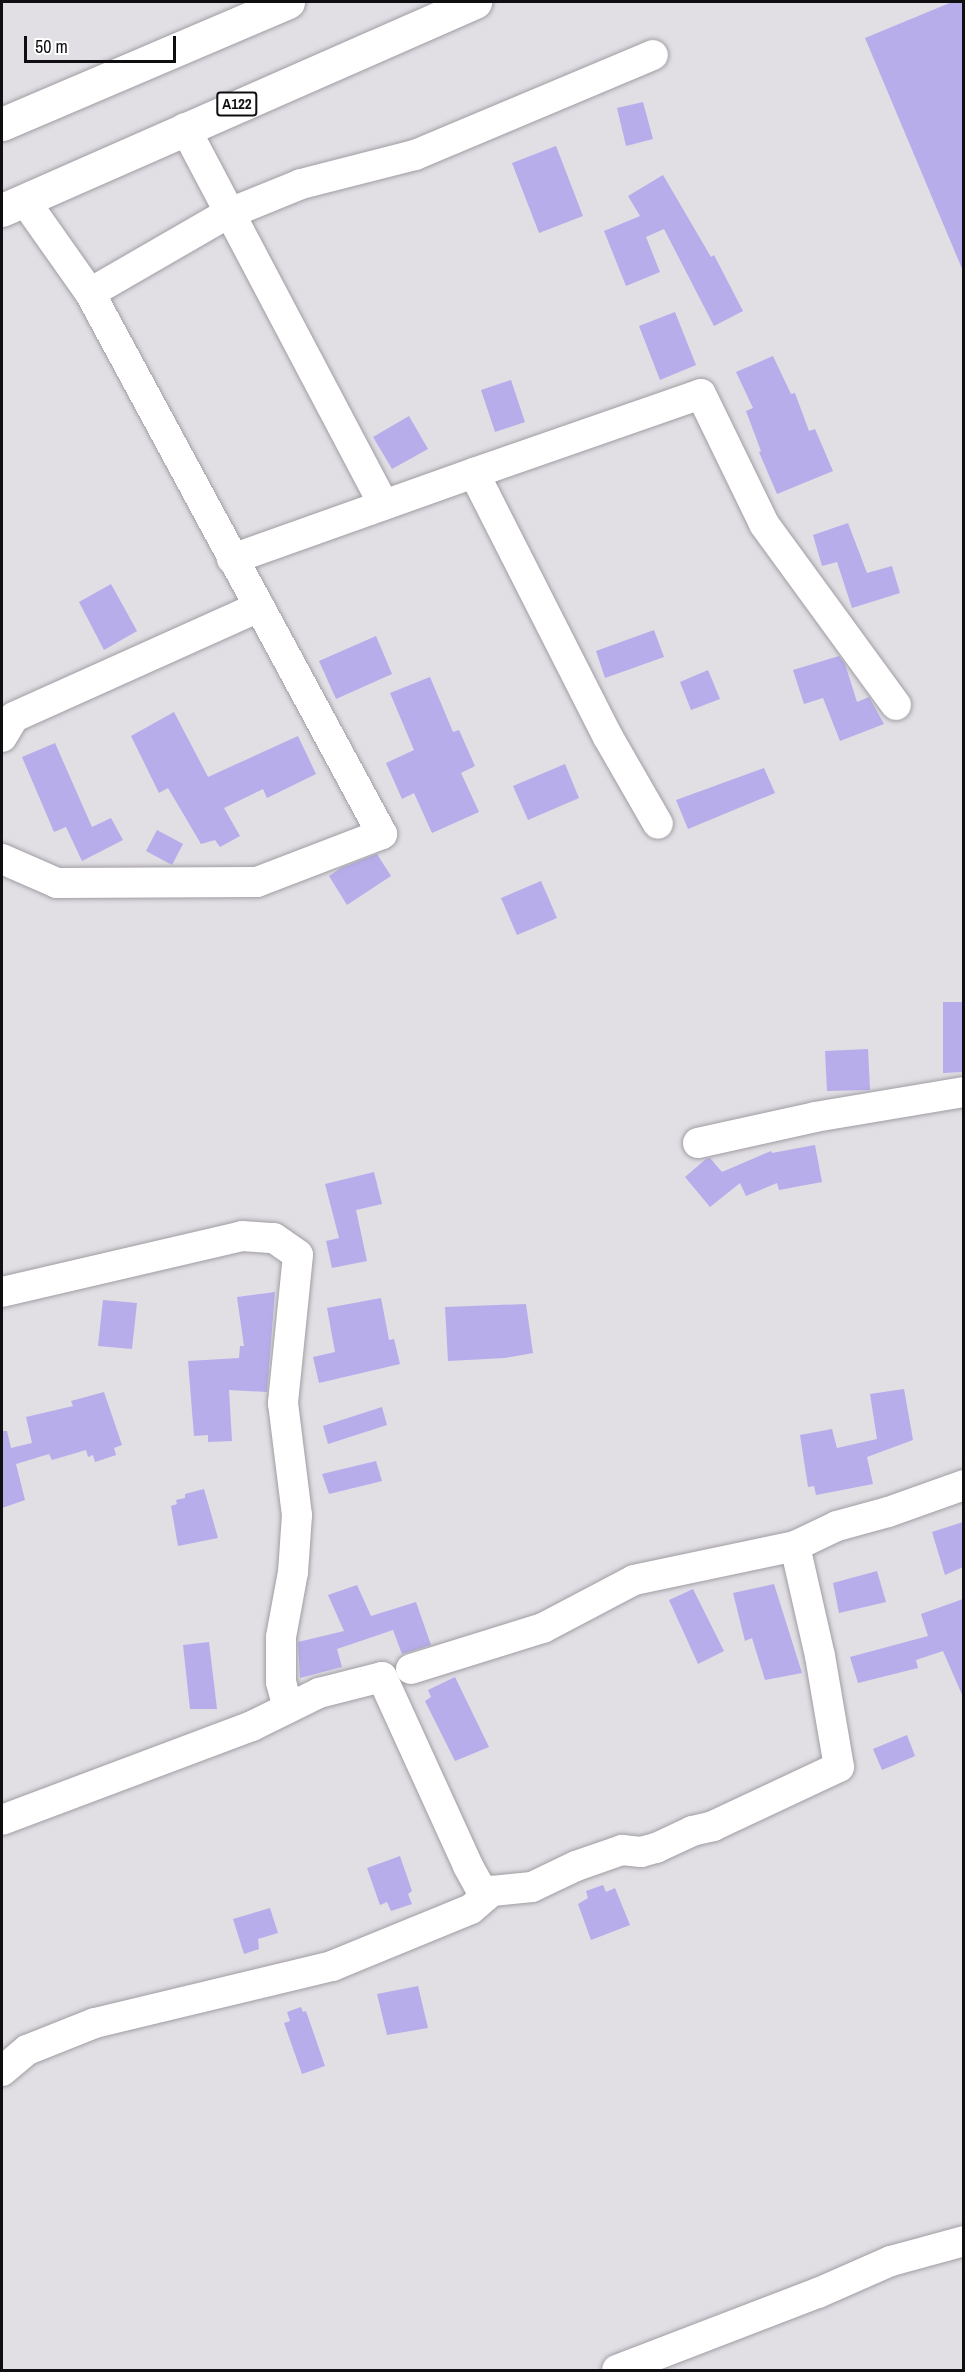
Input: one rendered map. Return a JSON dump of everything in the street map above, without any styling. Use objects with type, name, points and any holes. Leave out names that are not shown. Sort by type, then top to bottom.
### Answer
[{"type":"highway","points":[[2,124],[288,2]]},
{"type":"highway","name":"A122","points":[[13,205],[475,2]]},
{"type":"street","points":[[90,293],[229,214],[301,184],[415,155],[653,55]]},
{"type":"street","points":[[185,128],[384,505]]},
{"type":"street","points":[[2,859],[57,883],[257,882],[382,834],[90,293],[13,205]]},
{"type":"street","points":[[232,559],[701,394],[764,524],[896,705]]},
{"type":"street","points":[[474,473],[608,737],[658,824]]},
{"type":"street","points":[[2,737],[14,717],[259,607]]},
{"type":"street","points":[[698,1143],[815,1118],[963,1092]]},
{"type":"street","points":[[2,1292],[242,1236],[274,1238],[298,1255],[283,1403],[297,1515],[293,1572],[281,1637],[281,1682],[288,1708]]},
{"type":"street","points":[[411,1669],[543,1628],[634,1580],[795,1546],[837,1526],[888,1512],[963,1485]]},
{"type":"street","points":[[2,2071],[27,2050],[95,2023],[333,1966],[471,1909],[492,1891],[532,1887],[576,1866],[622,1850],[641,1852],[656,1848],[692,1831],[713,1826],[839,1767],[820,1656],[795,1546]]},
{"type":"street","points":[[2,1820],[199,1747],[320,1693],[382,1677],[468,1866],[485,1897]]},
{"type":"street","points":[[617,2370],[818,2293],[891,2262],[963,2241]]},
{"type":"building","points":[[952,2],[963,2],[963,271],[865,38]]},
{"type":"building","points":[[643,102],[653,139],[626,146],[617,108]]},
{"type":"building","points":[[556,146],[583,216],[539,233],[512,163]]},
{"type":"building","points":[[663,175],[711,257],[714,255],[743,311],[714,326],[664,229],[646,237],[660,272],[626,286],[604,231],[640,216],[628,196]]},
{"type":"building","points":[[675,312],[696,365],[660,380],[639,326]]},
{"type":"building","points":[[773,356],[791,394],[795,393],[809,431],[815,429],[833,471],[777,494],[759,452],[761,451],[746,411],[753,408],[736,372]]},
{"type":"building","points":[[511,380],[525,422],[495,432],[481,390]]},
{"type":"building","points":[[409,416],[428,449],[392,469],[373,437]]},
{"type":"building","points":[[848,523],[867,573],[892,566],[900,593],[852,608],[837,562],[822,566],[813,535]]},
{"type":"building","points":[[111,584],[137,631],[104,650],[79,602]]},
{"type":"building","points":[[654,630],[664,657],[605,678],[596,651]]},
{"type":"building","points":[[376,636],[392,674],[336,699],[319,661]]},
{"type":"building","points":[[839,656],[845,664],[857,702],[869,697],[884,724],[840,741],[823,698],[804,704],[793,670]]},
{"type":"building","points":[[708,670],[720,699],[691,710],[680,682]]},
{"type":"building","points":[[430,677],[453,732],[459,730],[475,766],[461,773],[479,812],[432,833],[414,793],[402,799],[386,763],[414,750],[390,693]]},
{"type":"building","points":[[174,712],[208,777],[298,736],[316,774],[267,798],[263,789],[224,808],[240,836],[220,847],[215,840],[201,844],[168,788],[159,793],[131,736]]},
{"type":"building","points":[[55,743],[92,827],[111,818],[123,840],[82,861],[66,827],[54,832],[22,757]]},
{"type":"building","points":[[565,764],[579,798],[528,820],[513,786]]},
{"type":"building","points":[[764,768],[775,793],[688,829],[676,800]]},
{"type":"building","points":[[157,830],[183,844],[172,865],[146,851]]},
{"type":"building","points":[[377,854],[391,876],[347,905],[329,876],[341,868]]},
{"type":"building","points":[[541,881],[557,918],[517,935],[501,898]]},
{"type":"building","points":[[943,1002],[963,1002],[963,1072],[943,1073]]},
{"type":"building","points":[[868,1049],[870,1090],[827,1091],[825,1051]]},
{"type":"building","points":[[815,1145],[822,1182],[779,1190],[777,1183],[746,1196],[740,1183],[710,1207],[685,1177],[710,1158],[722,1172],[771,1151],[772,1153]]},
{"type":"building","points":[[374,1172],[382,1204],[356,1210],[367,1261],[332,1268],[326,1241],[339,1238],[325,1184]]},
{"type":"building","points":[[275,1292],[267,1392],[229,1390],[232,1441],[208,1442],[208,1435],[194,1436],[188,1361],[239,1358],[240,1346],[244,1346],[237,1297]]},
{"type":"building","points":[[381,1298],[389,1340],[394,1339],[400,1364],[319,1383],[313,1357],[335,1352],[327,1308]]},
{"type":"building","points":[[103,1300],[137,1303],[132,1349],[98,1346]]},
{"type":"building","points":[[526,1304],[533,1353],[505,1358],[448,1361],[445,1307]]},
{"type":"building","points":[[904,1389],[913,1440],[867,1457],[873,1484],[816,1495],[814,1486],[808,1487],[800,1435],[832,1429],[837,1448],[877,1439],[870,1394]]},
{"type":"building","points":[[104,1392],[122,1445],[114,1448],[116,1455],[95,1462],[93,1455],[88,1457],[86,1450],[52,1460],[49,1454],[16,1464],[25,1500],[2,1508],[2,1431],[7,1431],[11,1448],[32,1443],[26,1417],[73,1406],[71,1401]]},
{"type":"building","points":[[382,1407],[387,1425],[328,1444],[323,1426]]},
{"type":"building","points":[[376,1461],[382,1481],[329,1494],[322,1474]]},
{"type":"building","points":[[204,1489],[218,1538],[178,1546],[171,1506],[177,1504],[176,1500],[185,1498],[185,1494]]},
{"type":"building","points":[[963,1522],[963,1567],[945,1575],[932,1532]]},
{"type":"building","points":[[877,1571],[886,1602],[839,1613],[833,1583]]},
{"type":"building","points":[[774,1584],[802,1673],[765,1680],[752,1638],[745,1641],[733,1593]]},
{"type":"building","points":[[357,1585],[371,1616],[416,1602],[431,1645],[402,1654],[393,1630],[337,1649],[342,1667],[300,1678],[298,1642],[344,1631],[328,1595]]},
{"type":"building","points":[[693,1589],[724,1651],[698,1664],[669,1600]]},
{"type":"building","points":[[963,1599],[963,1697],[943,1651],[916,1660],[918,1668],[858,1683],[850,1657],[928,1636],[921,1614]]},
{"type":"building","points":[[209,1642],[217,1709],[190,1709],[183,1645]]},
{"type":"building","points":[[455,1677],[489,1747],[455,1761],[425,1701],[431,1697],[428,1690]]},
{"type":"building","points":[[907,1735],[915,1756],[882,1770],[873,1749]]},
{"type":"building","points":[[400,1856],[412,1891],[408,1894],[412,1904],[391,1911],[387,1902],[380,1905],[367,1868]]},
{"type":"building","points":[[603,1885],[606,1892],[615,1888],[630,1925],[591,1940],[578,1904],[588,1898],[586,1891]]},
{"type":"building","points":[[270,1908],[278,1933],[258,1939],[259,1949],[244,1954],[233,1919]]},
{"type":"building","points":[[418,1986],[428,2028],[387,2035],[377,1994]]},
{"type":"building","points":[[301,2007],[303,2012],[306,2011],[325,2066],[302,2074],[284,2023],[290,2021],[287,2012]]}]
